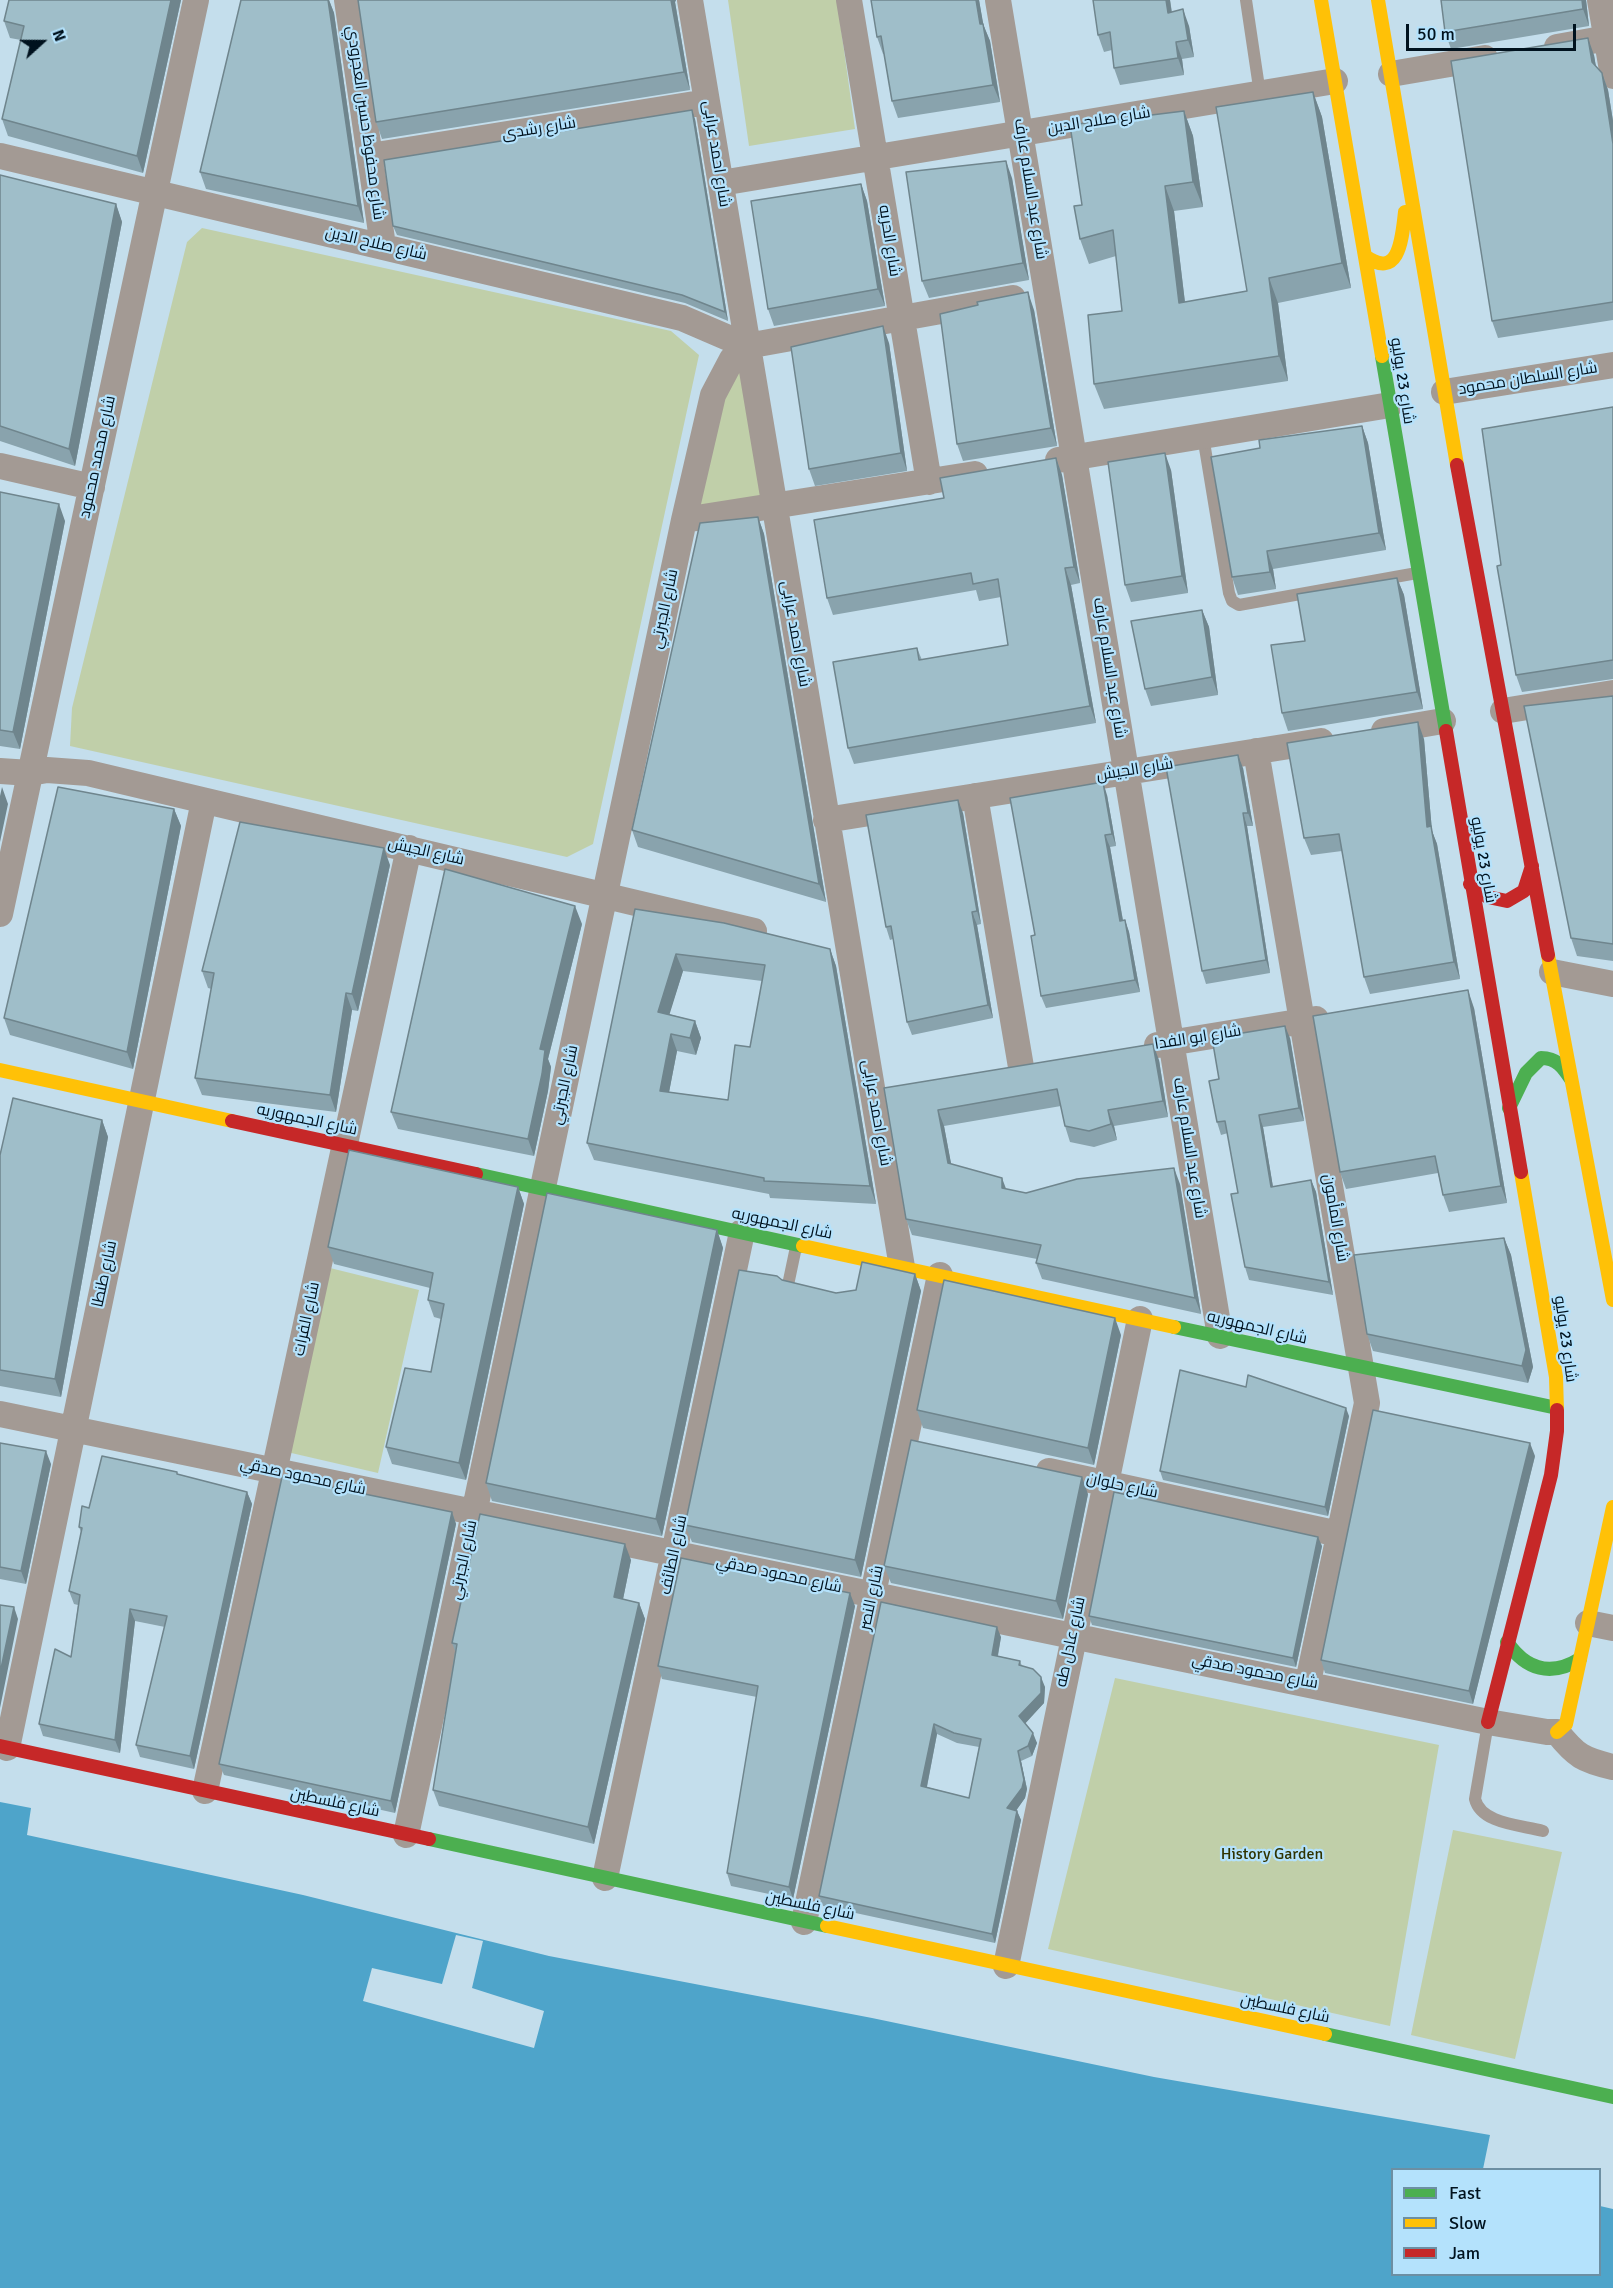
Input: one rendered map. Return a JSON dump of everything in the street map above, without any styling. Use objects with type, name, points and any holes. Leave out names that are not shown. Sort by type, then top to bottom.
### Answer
[{"type":"main road","name":"شارع 23 يوليو","points":[[1321,0],[1470,884],[1476,992],[1509,1108],[1551,1346],[1557,1408],[1551,1475],[1488,1722]]},
{"type":"main road","points":[[1378,0],[1444,392],[1613,1300]]},
{"type":"main road","points":[[1365,256],[1375,263],[1382,264],[1398,254],[1408,183]]},
{"type":"main road","points":[[1470,884],[1488,897],[1507,901],[1524,891],[1532,866]]},
{"type":"main road","points":[[1509,1108],[1527,1068],[1534,1062],[1552,1059],[1560,1063],[1571,1079]]},
{"type":"main road","name":"شارع الجمهوريه","points":[[0,1070],[1361,1368],[1557,1408]]},
{"type":"main road","points":[[1557,1731],[1566,1724],[1613,1507]]},
{"type":"main road","points":[[1507,1642],[1520,1660],[1539,1670],[1561,1670],[1580,1659]]},
{"type":"main road","name":"شارع فلسطين","points":[[3,1747],[1613,2097]]},
{"type":"street","name":"شارع محمد محمود","points":[[0,914],[196,0]]},
{"type":"street","name":"شارع محفوظ حسين العجرودي","points":[[347,0],[383,246]]},
{"type":"street","name":"شارع احمد عرابى","points":[[690,0],[826,820],[838,952],[884,1090],[902,1267]]},
{"type":"street","name":"شارع الحريه","points":[[849,0],[929,482]]},
{"type":"street","name":"شارع عبد السلام عارف","points":[[998,0],[1220,1336]]},
{"type":"street","points":[[1600,0],[1610,38],[1613,76]]},
{"type":"street","points":[[1539,50],[1610,38]]},
{"type":"street","points":[[1391,74],[1504,55]]},
{"type":"street","name":"شارع صلاح الدين","points":[[721,183],[1335,81]]},
{"type":"street","name":"شارع رشدى","points":[[370,156],[707,102]]},
{"type":"street","name":"شارع صلاح الدين","points":[[0,156],[682,318],[747,346]]},
{"type":"street","points":[[747,346],[1047,292]]},
{"type":"street","name":"شارع الجبرتي","points":[[406,1835],[684,520],[713,395],[732,359],[747,346]]},
{"type":"street","name":"شارع السلطان محمود","points":[[1444,392],[1613,365]]},
{"type":"street","points":[[1029,465],[1390,405]]},
{"type":"street","points":[[0,466],[92,487]]},
{"type":"street","points":[[684,520],[774,508],[996,471]]},
{"type":"street","points":[[1503,711],[1613,693]]},
{"type":"street","name":"شارع الجيش","points":[[826,820],[1443,721]]},
{"type":"street","name":"شارع المأمون","points":[[1256,751],[1300,1021],[1367,1403],[1308,1682]]},
{"type":"street","name":"شارع الجيش","points":[[0,771],[30,773],[46,770],[87,773],[779,937]]},
{"type":"street","points":[[975,796],[1021,1067]]},
{"type":"street","name":"شارع طنطا","points":[[3,1747],[73,1429],[204,801]]},
{"type":"street","name":"شارع الفرات","points":[[205,1791],[409,848]]},
{"type":"street","points":[[1552,972],[1613,984]]},
{"type":"street","name":"شارع ابو الفدا","points":[[1137,1048],[1336,1015]]},
{"type":"street","name":"شارع الطائف","points":[[605,1878],[742,1232]]},
{"type":"street","name":"شارع النصر","points":[[804,1922],[873,1594],[916,1442],[940,1275]]},
{"type":"street","name":"شارع عادل طه","points":[[1006,1966],[1072,1636],[1140,1319]]},
{"type":"street","name":"شارع محمود صدقي","points":[[0,1414],[1072,1636],[1308,1682],[1488,1722],[1547,1732],[1557,1731]]},
{"type":"street","name":"شارع حلوان","points":[[1027,1466],[1339,1534]]},
{"type":"street","points":[[1588,1623],[1613,1628]]},
{"type":"street","points":[[1557,1731],[1578,1756],[1613,1767]]},
{"type":"lane","points":[[1246,0],[1260,94]]},
{"type":"lane","points":[[1203,436],[1229,593],[1235,603],[1239,605],[1418,573]]},
{"type":"lane","points":[[797,1244],[788,1284],[794,1292],[814,1296]]},
{"type":"lane","points":[[861,1276],[866,1259]]},
{"type":"lane","points":[[1488,1722],[1475,1798],[1476,1805],[1488,1817],[1543,1831]]},
{"type":"green space","points":[[728,0],[837,0],[855,129],[749,146]]},
{"type":"green space","points":[[202,228],[671,331],[699,355],[593,844],[567,857],[70,746],[72,708],[187,242]]},
{"type":"green space","points":[[745,371],[765,503],[691,513],[726,374]]},
{"type":"green space","points":[[326,1267],[419,1290],[378,1473],[287,1452]]},
{"type":"green space","name":"History Garden","points":[[1115,1678],[1439,1745],[1390,2026],[1048,1949]]},
{"type":"green space","points":[[1453,1830],[1562,1852],[1515,2059],[1411,2035]]},
{"type":"water","points":[[0,1802],[31,1808],[27,1835],[303,1895],[549,1956],[872,2018],[1154,2077],[1490,2135],[1483,2168],[1391,2168],[1391,2276],[1601,2276],[1601,2206],[1613,2209],[1613,2288],[0,2288]]},
{"type":"pier","points":[[456,1935],[483,1941],[472,1988],[544,2011],[534,2048],[363,2001],[372,1968],[442,1984]]},
{"type":"building","points":[[9,0],[171,0],[137,156],[2,119],[24,26],[4,21]]},
{"type":"building","points":[[241,0],[328,0],[358,206],[200,172]]},
{"type":"building","points":[[358,0],[671,0],[684,72],[376,122]]},
{"type":"building","points":[[871,0],[976,0],[980,24],[983,24],[993,85],[892,101],[881,36],[877,37]]},
{"type":"building","points":[[1093,0],[1166,0],[1168,13],[1183,9],[1188,40],[1176,42],[1178,58],[1114,68],[1110,32],[1098,35]]},
{"type":"building","points":[[1441,0],[1582,0],[1583,9],[1445,32]]},
{"type":"building","points":[[1588,38],[1592,62],[1602,73],[1613,144],[1613,302],[1492,321],[1451,61]]},
{"type":"building","points":[[1313,92],[1342,263],[1269,278],[1279,356],[1094,384],[1088,315],[1122,311],[1113,230],[1080,239],[1074,206],[1082,205],[1070,125],[1184,111],[1193,182],[1165,186],[1179,303],[1247,291],[1216,107]]},
{"type":"building","points":[[692,110],[725,312],[682,295],[393,226],[384,160]]},
{"type":"building","points":[[1006,161],[1023,263],[922,281],[906,172]]},
{"type":"building","points":[[0,175],[116,204],[69,449],[0,426]]},
{"type":"building","points":[[861,184],[878,289],[768,309],[751,201]]},
{"type":"building","points":[[1028,292],[1051,428],[957,444],[940,314],[978,305],[977,302]]},
{"type":"building","points":[[883,326],[901,453],[809,469],[791,347]]},
{"type":"building","points":[[1613,407],[1613,660],[1516,675],[1497,566],[1501,565],[1482,429]]},
{"type":"building","points":[[1362,426],[1379,533],[1267,551],[1270,572],[1232,577],[1211,457],[1260,448],[1259,440]]},
{"type":"building","points":[[1165,453],[1182,576],[1125,585],[1108,462]]},
{"type":"building","points":[[1056,458],[1074,567],[1065,568],[1090,706],[848,748],[833,662],[917,648],[919,660],[1008,645],[998,579],[973,584],[971,573],[827,598],[814,520],[944,498],[940,478]]},
{"type":"building","points":[[0,492],[59,504],[13,732],[0,730]]},
{"type":"building","points":[[758,517],[819,884],[632,830],[700,523]]},
{"type":"building","points":[[1397,578],[1417,692],[1282,713],[1271,645],[1305,641],[1297,594]]},
{"type":"building","points":[[1202,610],[1212,677],[1145,689],[1131,621]]},
{"type":"building","points":[[1613,696],[1613,944],[1571,938],[1524,706]]},
{"type":"building","points":[[1418,722],[1427,827],[1431,826],[1454,962],[1364,977],[1339,834],[1304,838],[1287,743]]},
{"type":"building","points":[[1238,755],[1248,813],[1243,813],[1266,960],[1202,971],[1166,767]]},
{"type":"building","points":[[1103,782],[1112,834],[1105,835],[1120,921],[1125,920],[1135,980],[1041,996],[1031,936],[1035,935],[1010,798]]},
{"type":"building","points":[[58,787],[174,809],[127,1052],[4,1018]]},
{"type":"building","points":[[958,800],[977,911],[972,912],[988,1005],[907,1022],[891,926],[886,927],[866,815]]},
{"type":"building","points":[[240,822],[384,848],[352,994],[346,993],[330,1095],[195,1078],[214,973],[202,971]]},
{"type":"building","points":[[445,869],[575,906],[540,1049],[545,1050],[542,1074],[528,1139],[391,1112]]},
{"type":"building","points":[[635,909],[724,923],[830,949],[870,1186],[764,1181],[764,1178],[587,1143]],"holes":[[[676,954],[765,965],[750,1047],[735,1045],[728,1100],[660,1091],[671,1034],[690,1038],[695,1021],[658,1012]]]},
{"type":"building","points":[[1468,990],[1501,1186],[1443,1195],[1435,1156],[1340,1172],[1313,1016]]},
{"type":"building","points":[[1285,1026],[1299,1108],[1259,1115],[1271,1187],[1311,1180],[1329,1282],[1245,1267],[1231,1194],[1238,1193],[1225,1121],[1217,1122],[1209,1081],[1219,1079],[1212,1038]]},
{"type":"building","points":[[1153,1044],[1163,1101],[1108,1110],[1111,1124],[1089,1131],[1065,1126],[1057,1089],[938,1110],[948,1163],[1002,1178],[1002,1188],[1026,1193],[1077,1179],[1174,1168],[1195,1298],[1036,1263],[1041,1245],[906,1219],[884,1088]]},
{"type":"building","points":[[13,1098],[102,1120],[55,1379],[0,1370],[0,1155]]},
{"type":"building","points":[[349,1150],[518,1187],[459,1463],[386,1447],[405,1368],[431,1372],[444,1304],[428,1300],[433,1273],[328,1247]]},
{"type":"building","points":[[547,1193],[717,1230],[656,1519],[486,1483]]},
{"type":"building","points":[[1504,1238],[1526,1350],[1522,1366],[1367,1334],[1354,1255]]},
{"type":"building","points":[[862,1262],[915,1274],[855,1560],[685,1525],[739,1270],[777,1276],[782,1280],[836,1293],[856,1290]]},
{"type":"building","points":[[944,1280],[1115,1318],[1088,1448],[917,1410]]},
{"type":"building","points":[[1180,1370],[1246,1387],[1248,1375],[1346,1408],[1325,1507],[1160,1471]]},
{"type":"building","points":[[1373,1410],[1530,1443],[1469,1691],[1321,1660]]},
{"type":"building","points":[[911,1440],[1082,1477],[1056,1601],[884,1566]]},
{"type":"building","points":[[0,1443],[46,1451],[21,1571],[0,1567]]},
{"type":"building","points":[[102,1456],[177,1472],[177,1474],[247,1492],[190,1756],[136,1745],[167,1616],[130,1609],[115,1740],[39,1724],[55,1649],[71,1657],[80,1595],[69,1591],[82,1528],[79,1527],[82,1506],[89,1508]]},
{"type":"building","points":[[282,1477],[452,1512],[391,1801],[219,1764]]},
{"type":"building","points":[[1114,1492],[1318,1537],[1293,1658],[1089,1616]]},
{"type":"building","points":[[480,1514],[625,1544],[614,1597],[639,1603],[588,1827],[433,1790],[457,1644],[452,1643]]},
{"type":"building","points":[[681,1558],[850,1593],[789,1887],[727,1873],[758,1686],[658,1666]]},
{"type":"building","points":[[881,1602],[997,1627],[992,1655],[1020,1661],[1019,1665],[1033,1669],[1041,1677],[1041,1693],[1019,1716],[1033,1733],[1028,1746],[1018,1751],[1024,1780],[1022,1788],[1007,1808],[1017,1811],[992,1934],[819,1896]],"holes":[[[934,1724],[954,1733],[981,1739],[969,1798],[921,1786]]]},
{"type":"building","points":[[0,1605],[14,1607],[0,1673]]},
{"type":"traffic: fast","points":[[1382,356],[1446,731]]},
{"type":"traffic: fast","points":[[1509,1108],[1526,1073],[1541,1058],[1555,1061],[1571,1079]]},
{"type":"traffic: fast","points":[[476,1174],[803,1246]]},
{"type":"traffic: fast","points":[[1174,1327],[1557,1408]]},
{"type":"traffic: fast","points":[[1507,1642],[1522,1659],[1540,1668],[1559,1668],[1580,1659]]},
{"type":"traffic: fast","points":[[429,1839],[827,1926]]},
{"type":"traffic: fast","points":[[1325,2034],[1613,2097]]},
{"type":"traffic: slow","points":[[1321,0],[1382,356]]},
{"type":"traffic: slow","points":[[1378,0],[1457,465]]},
{"type":"traffic: slow","points":[[1365,256],[1377,262],[1386,263],[1392,260],[1400,244],[1405,212]]},
{"type":"traffic: slow","points":[[1548,955],[1613,1300]]},
{"type":"traffic: slow","points":[[0,1070],[232,1121]]},
{"type":"traffic: slow","points":[[1521,1172],[1556,1377],[1557,1410]]},
{"type":"traffic: slow","points":[[803,1246],[1174,1327]]},
{"type":"traffic: slow","points":[[1557,1732],[1566,1724],[1613,1507]]},
{"type":"traffic: slow","points":[[827,1926],[1325,2034]]},
{"type":"traffic: jam","points":[[1457,465],[1548,955]]},
{"type":"traffic: jam","points":[[1446,731],[1521,1172]]},
{"type":"traffic: jam","points":[[1470,884],[1488,897],[1507,901],[1524,891],[1532,866]]},
{"type":"traffic: jam","points":[[232,1121],[476,1174]]},
{"type":"traffic: jam","points":[[1488,1722],[1551,1475],[1557,1431],[1557,1410]]},
{"type":"traffic: jam","points":[[0,1746],[429,1839]]}]
